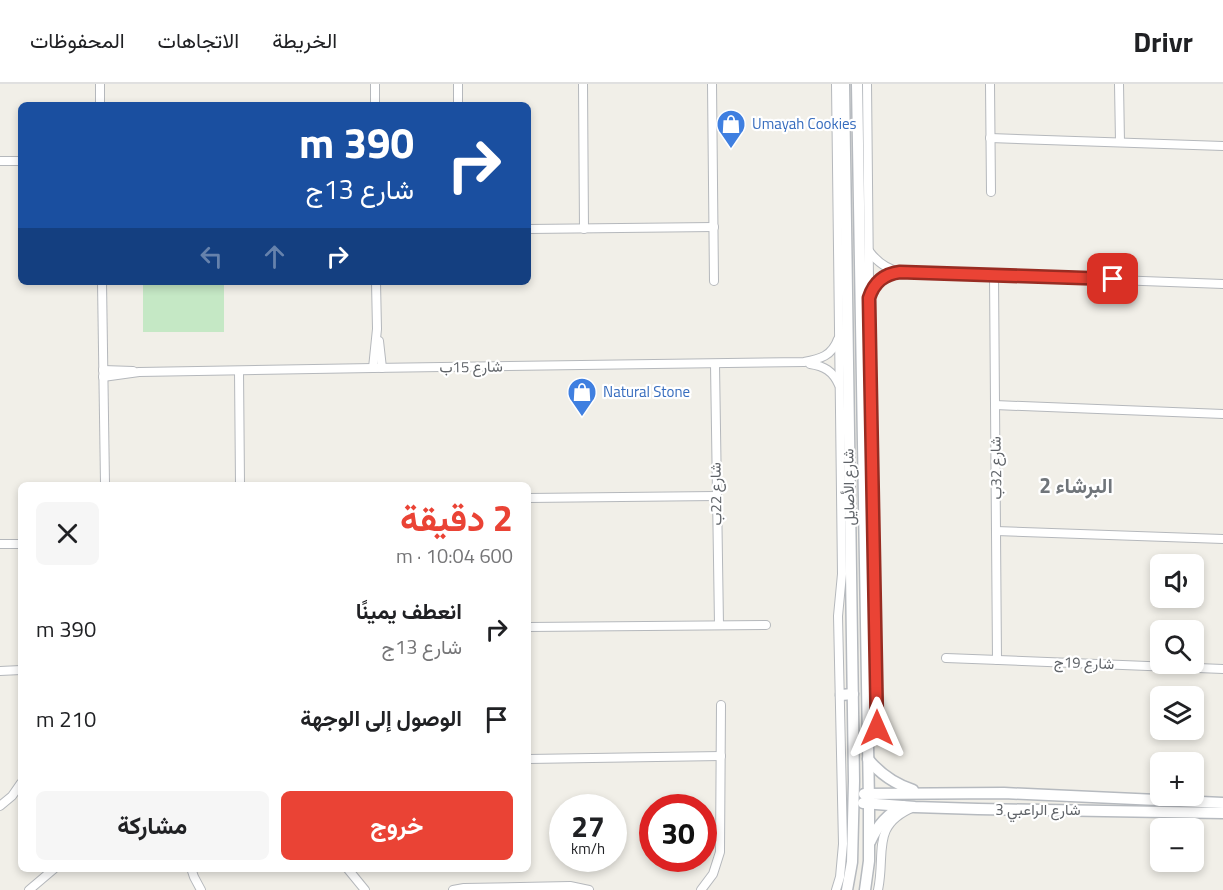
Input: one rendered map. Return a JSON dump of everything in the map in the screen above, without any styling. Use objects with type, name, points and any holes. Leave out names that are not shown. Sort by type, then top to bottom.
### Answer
[{"type":"street","points":[[99,84],[100,102]]},
{"type":"street","points":[[375,84],[375,102]]},
{"type":"street","points":[[458,84],[458,102]]},
{"type":"street","points":[[583,84],[584,229]]},
{"type":"street","points":[[712,84],[714,280]]},
{"type":"street","points":[[836,84],[840,389],[845,511],[838,611],[843,844],[840,877],[836,890]]},
{"type":"street","name":"شارع الأصايل","points":[[844,84],[848,304],[845,511],[854,798],[852,862],[847,890]]},
{"type":"street","name":"شارع الأصايل","points":[[857,84],[867,477],[869,845],[865,890]]},
{"type":"street","points":[[867,84],[869,298],[867,477]]},
{"type":"street","points":[[990,84],[991,192]]},
{"type":"street","points":[[1119,84],[1120,142]]},
{"type":"street","points":[[990,138],[1223,146]]},
{"type":"street","points":[[0,161],[18,161]]},
{"type":"street","points":[[531,229],[714,227]]},
{"type":"street","points":[[869,251],[885,267],[900,272]]},
{"type":"street","points":[[869,298],[877,282],[887,275],[900,272],[1223,284]]},
{"type":"street","name":"شارع 32ب","points":[[994,275],[997,660]]},
{"type":"street","points":[[102,285],[105,482]]},
{"type":"street","points":[[376,285],[377,368]]},
{"type":"street","points":[[839,333],[848,304]]},
{"type":"street","name":"شارع 15ب","points":[[103,373],[804,362],[820,359],[829,354],[835,347],[839,333]]},
{"type":"street","name":"شارع 15ب","points":[[804,362],[828,369],[837,380],[840,389]]},
{"type":"street","name":"شارع 22ب","points":[[715,364],[719,625]]},
{"type":"street","points":[[239,371],[240,482]]},
{"type":"street","points":[[995,405],[1223,414]]},
{"type":"street","points":[[531,498],[716,496]]},
{"type":"street","points":[[996,531],[1223,539]]},
{"type":"street","points":[[0,544],[18,544]]},
{"type":"street","points":[[531,627],[766,625]]},
{"type":"street","name":"شارع 19ج","points":[[946,658],[1223,669]]},
{"type":"street","points":[[0,671],[18,670]]},
{"type":"street","points":[[841,695],[852,694]]},
{"type":"street","points":[[701,890],[712,874],[720,852],[721,705]]},
{"type":"street","points":[[531,759],[721,756]]},
{"type":"street","points":[[868,759],[892,781],[910,789],[928,793]]},
{"type":"street","points":[[0,806],[18,787]]},
{"type":"street","name":"شارع الراعبي 3","points":[[854,798],[928,793],[1004,793],[1223,803]]},
{"type":"street","name":"شارع الراعبي 3","points":[[869,798],[915,807],[1220,814]]},
{"type":"street","points":[[869,845],[884,819],[903,806]]},
{"type":"street","points":[[878,890],[882,842],[886,829],[894,818],[915,807]]},
{"type":"street","points":[[30,890],[50,872]]},
{"type":"street","points":[[192,872],[201,890]]},
{"type":"street","points":[[350,872],[365,890]]},
{"type":"street","points":[[453,890],[570,886],[589,890]]},
{"type":"green space","points":[[143,285],[224,285],[224,332],[143,332]]},
{"type":"place","name":"Umayah Cookies","points":[[731,150]]},
{"type":"place","name":"Natural Stone","points":[[582,418]]},
{"type":"district","name":"البرشاء 2","points":[[1076,486]]},
{"type":"route","points":[[877,728],[869,298],[873,287],[887,275],[900,272],[1113,279]]}]
